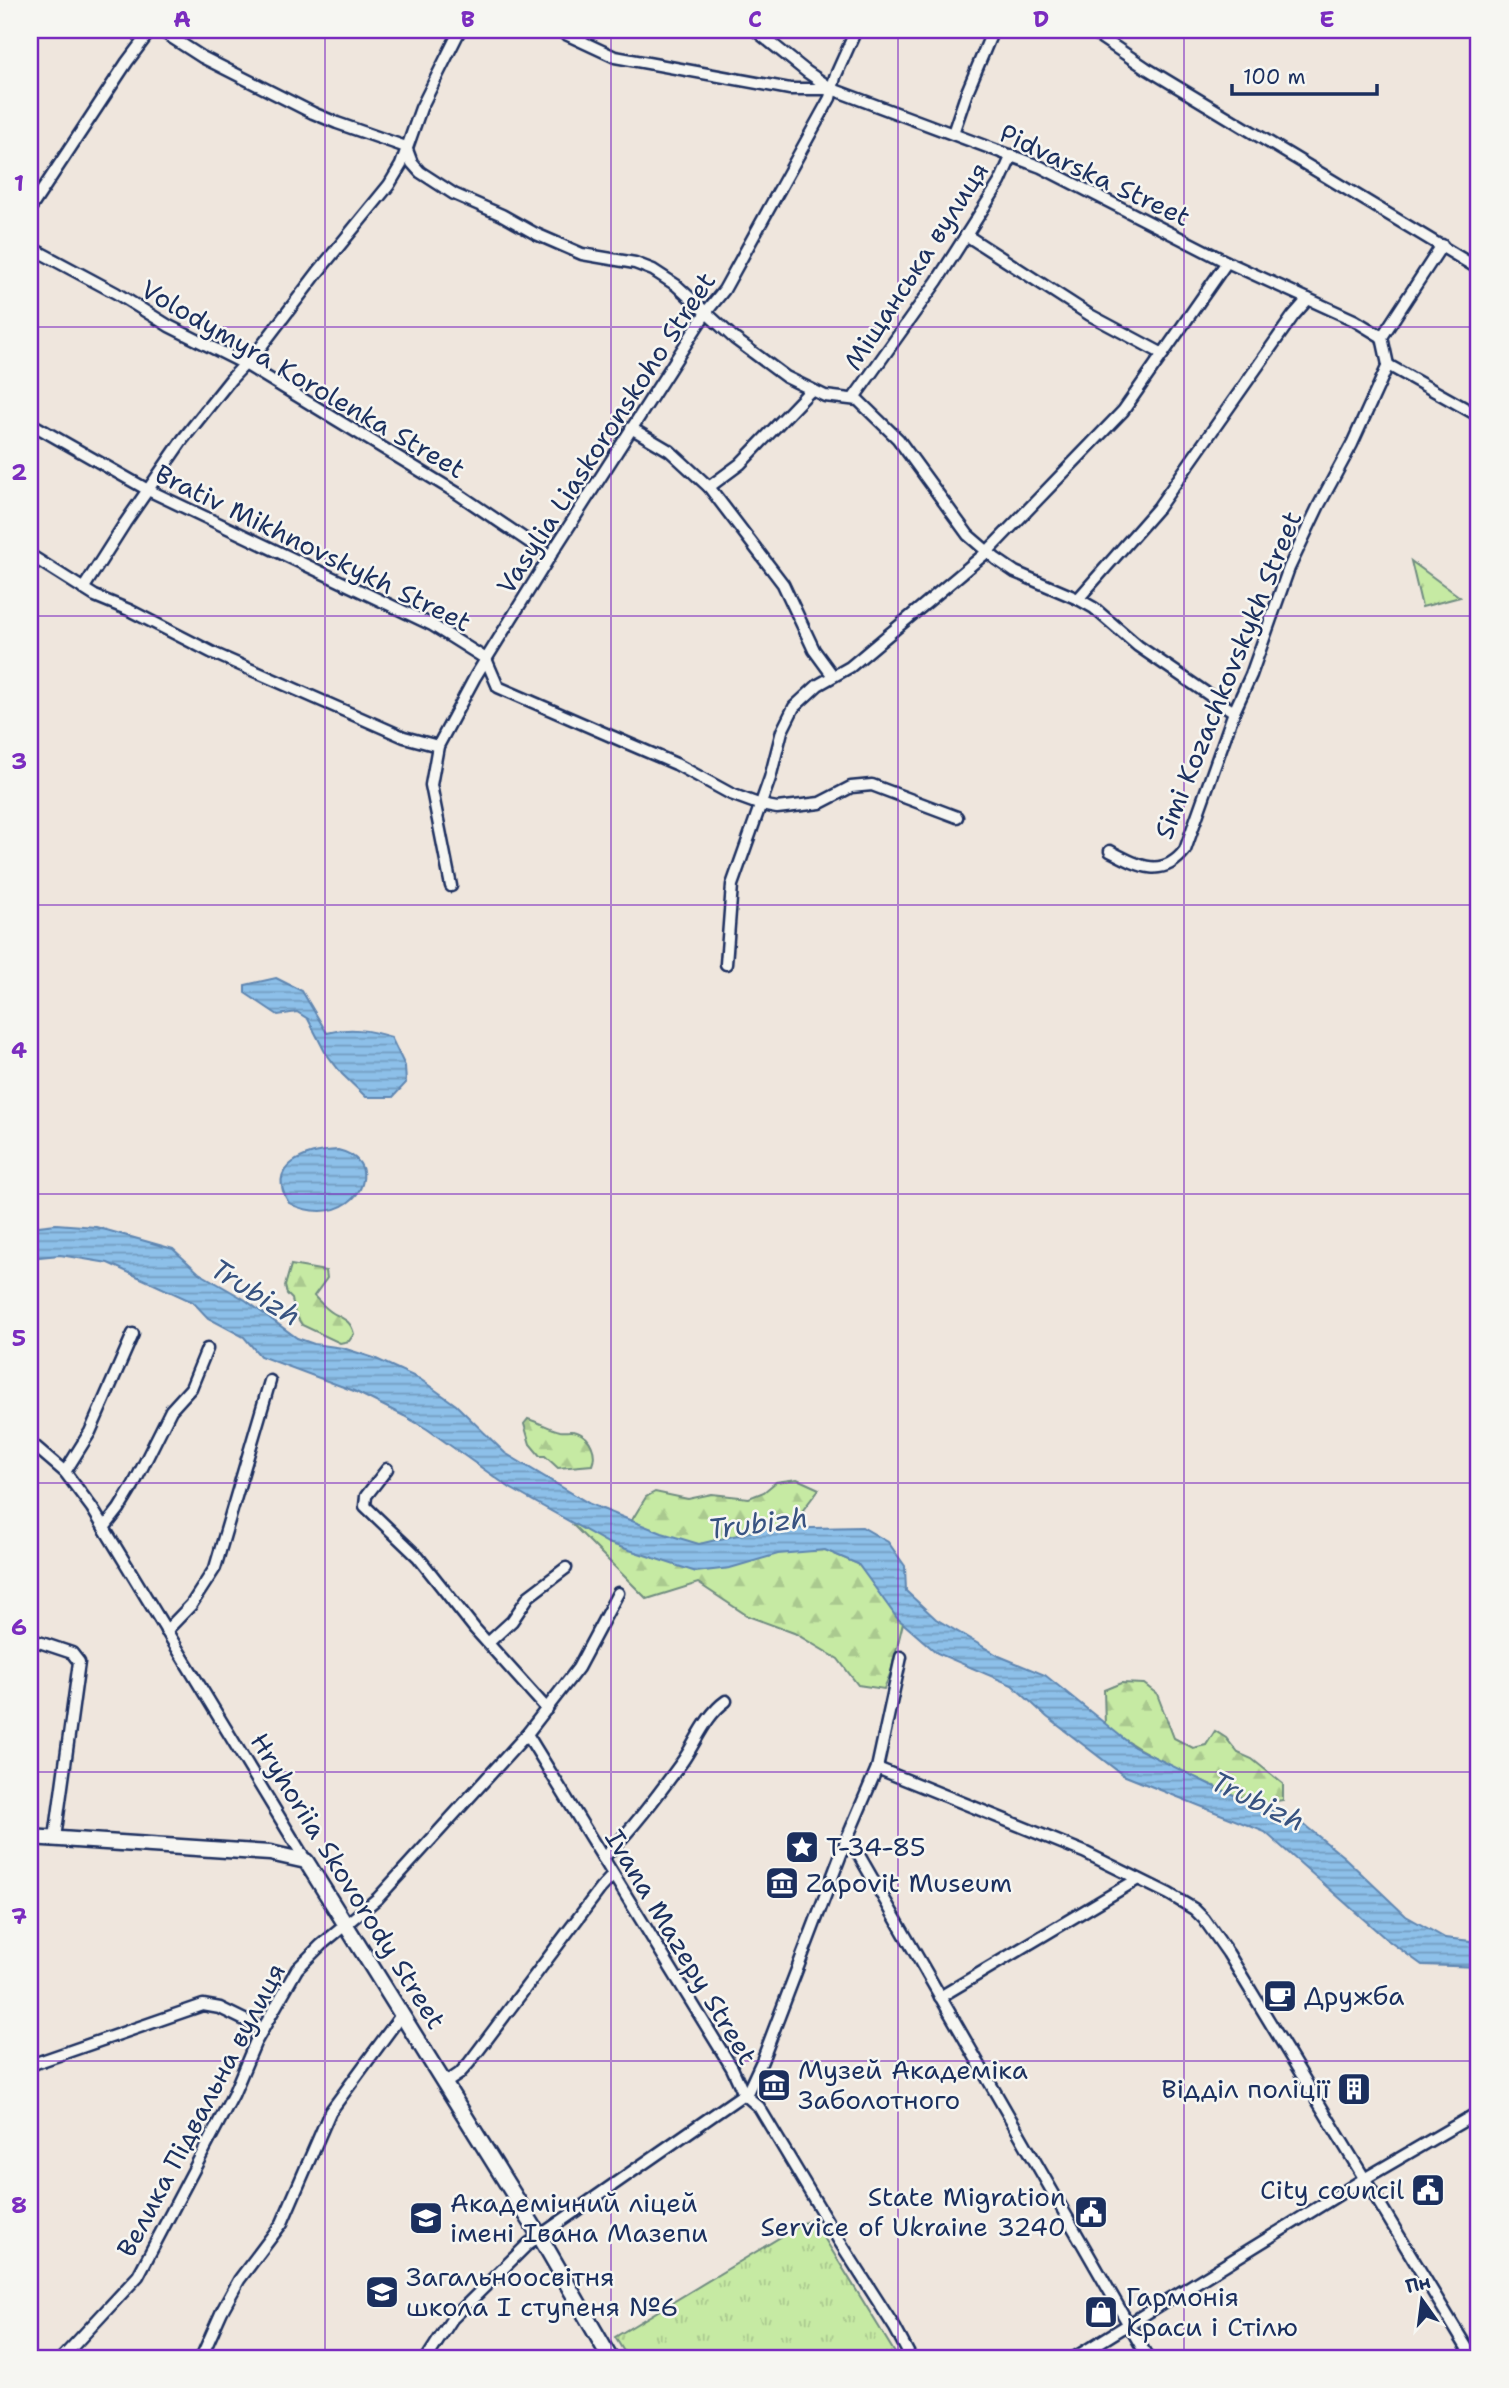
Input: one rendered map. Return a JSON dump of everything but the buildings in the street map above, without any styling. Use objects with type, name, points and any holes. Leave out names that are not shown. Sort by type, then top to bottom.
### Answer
[{"type":"street","points":[[30,209],[118,75],[152,30]]},
{"type":"street","points":[[160,30],[202,57],[313,113],[406,147]]},
{"type":"street","points":[[83,589],[183,439],[260,348],[389,185],[401,164],[421,108],[460,30]]},
{"type":"street","points":[[557,30],[615,57],[790,89],[832,89]]},
{"type":"street","name":"Pidvarska Street","points":[[755,30],[832,89],[1012,155],[1058,175],[1227,262],[1363,325],[1382,337]]},
{"type":"street","name":"Vasylia Liaskoronskoho Street","points":[[451,886],[431,785],[438,746],[486,659],[550,556],[631,428],[724,290],[830,98],[835,77],[856,30]]},
{"type":"street","name":"Міщанська вулиця","points":[[953,133],[993,30]]},
{"type":"street","points":[[1090,30],[1146,68],[1479,269]]},
{"type":"street","points":[[406,147],[409,158],[420,172],[454,194],[582,254],[646,266],[676,285],[753,354],[786,377],[833,398],[853,399],[869,410],[898,439],[968,535],[987,552],[1015,572],[1078,599],[1103,615],[1138,646],[1234,712]]},
{"type":"street","name":"Міщанська вулиця","points":[[853,399],[932,288],[1000,182],[1012,155]]},
{"type":"street","points":[[966,235],[1090,315],[1163,354]]},
{"type":"street","points":[[1442,245],[1382,337],[1388,365],[1479,416]]},
{"type":"street","name":"Volodymyra Korolenka Street","points":[[30,247],[116,293],[181,332],[245,364],[457,493],[550,556]]},
{"type":"street","points":[[726,964],[732,885],[790,713],[809,691],[850,667],[987,552],[1123,411],[1227,262]]},
{"type":"street","points":[[1078,599],[1158,508],[1293,316],[1308,299]]},
{"type":"street","name":"Simi Kozachkovskykh Street","points":[[1110,851],[1136,864],[1154,868],[1167,866],[1181,855],[1188,844],[1234,712],[1251,675],[1283,585],[1305,533],[1352,444],[1388,365]]},
{"type":"street","points":[[709,487],[746,458],[811,390]]},
{"type":"street","name":"Brativ Mikhnovskykh Street","points":[[30,423],[148,490],[432,625],[486,659],[498,687],[651,754],[731,794],[777,808],[820,803],[850,787],[872,785],[957,817]]},
{"type":"street","points":[[631,428],[670,451],[709,487],[783,584],[814,650],[834,676]]},
{"type":"street","points":[[30,555],[83,589],[226,659],[404,737],[438,746]]},
{"type":"street","points":[[65,1472],[90,1432],[133,1334]]},
{"type":"street","points":[[104,1528],[133,1486],[172,1410],[191,1388],[208,1349]]},
{"type":"street","points":[[166,1631],[191,1605],[212,1574],[270,1381]]},
{"type":"street","name":"Hryhoriia Skovorody Street","points":[[30,1442],[65,1472],[104,1528],[306,1861],[539,2235],[610,2358]]},
{"type":"street","points":[[387,1469],[366,1496],[365,1506],[418,1557],[488,1643],[547,1709]]},
{"type":"street","points":[[488,1643],[513,1621],[529,1596],[566,1568]]},
{"type":"street","name":"Велика Підвальна вулиця","points":[[62,2358],[138,2276],[233,2095],[255,2043],[297,1969],[315,1950],[378,1898],[527,1734],[589,1650],[618,1593]]},
{"type":"street","points":[[30,1639],[72,1653],[79,1662],[55,1838]]},
{"type":"street","points":[[428,2358],[442,2333],[463,2307],[539,2235],[744,2094],[751,2086],[877,1768],[901,1657]]},
{"type":"street","points":[[603,1858],[661,1789],[718,1708],[726,1701]]},
{"type":"street","name":"Ivana Mazepy Street","points":[[527,1734],[732,2068],[744,2094],[759,2107],[911,2358]]},
{"type":"street","points":[[877,1768],[1084,1852],[1194,1909],[1209,1924],[1474,2358]]},
{"type":"street","points":[[848,1836],[1148,2358]]},
{"type":"street","points":[[30,1837],[270,1853],[306,1861]]},
{"type":"street","points":[[444,2084],[469,2063],[613,1875]]},
{"type":"street","points":[[940,1997],[1138,1879]]},
{"type":"street","points":[[30,2065],[203,2005],[220,2008],[263,2029]]},
{"type":"street","points":[[201,2358],[243,2273],[282,2223],[330,2112],[402,2014]]},
{"type":"street","points":[[1074,2358],[1364,2179],[1479,2112]]},
{"type":"green space","points":[[1411,561],[1460,597],[1422,607]]},
{"type":"green space","points":[[291,1265],[326,1271],[327,1278],[314,1296],[328,1310],[349,1323],[354,1334],[349,1341],[340,1343],[302,1325],[285,1286]]},
{"type":"green space","points":[[528,1419],[556,1430],[582,1434],[592,1446],[592,1465],[558,1468],[545,1456],[540,1456],[530,1444],[524,1424]]},
{"type":"green space","points":[[797,1479],[819,1489],[803,1510],[808,1529],[825,1550],[858,1564],[903,1623],[884,1689],[858,1685],[838,1659],[794,1633],[748,1616],[698,1583],[647,1599],[573,1525],[632,1520],[646,1497],[655,1492],[688,1499],[712,1494],[749,1498],[764,1492],[776,1482]]},
{"type":"green space","points":[[1121,1683],[1144,1684],[1157,1694],[1174,1738],[1193,1748],[1206,1745],[1215,1731],[1226,1738],[1238,1753],[1252,1759],[1283,1784],[1283,1800],[1263,1807],[1161,1761],[1105,1726],[1104,1690]]},
{"type":"green space","points":[[812,2218],[898,2358],[628,2358],[615,2337]]},
{"type":"water","points":[[276,978],[302,991],[327,1033],[359,1030],[391,1037],[405,1066],[406,1083],[393,1097],[366,1097],[342,1074],[325,1052],[308,1019],[297,1012],[278,1015],[245,993],[245,985]]},
{"type":"water","points":[[338,1150],[352,1155],[360,1164],[362,1184],[357,1194],[336,1209],[321,1211],[289,1203],[283,1190],[282,1178],[286,1169],[303,1157]]},
{"type":"water","points":[[56,1224],[96,1227],[173,1249],[199,1273],[244,1299],[297,1338],[374,1358],[420,1379],[456,1405],[505,1453],[590,1504],[662,1533],[699,1544],[763,1529],[862,1527],[888,1542],[905,1566],[906,1591],[936,1619],[999,1656],[1045,1675],[1134,1747],[1219,1789],[1302,1823],[1344,1857],[1406,1916],[1445,1938],[1479,1942],[1479,1967],[1422,1965],[1386,1939],[1265,1832],[1123,1775],[1047,1717],[1012,1685],[937,1653],[897,1618],[858,1564],[825,1550],[778,1554],[730,1568],[696,1572],[608,1543],[510,1488],[427,1429],[404,1416],[354,1391],[260,1356],[244,1337],[208,1318],[193,1302],[108,1263],[60,1255],[30,1258],[30,1227]]},
{"type":"place","name":"Т-34-85","points":[[802,1847]]},
{"type":"place","name":"Zapovit Museum","points":[[782,1883]]},
{"type":"place","name":"Дружба","points":[[1280,1996]]},
{"type":"place","name":"Музей Академіка Заболотного","points":[[774,2085]]},
{"type":"place","name":"Відділ поліції","points":[[1354,2089]]},
{"type":"place","name":"City council","points":[[1428,2190]]},
{"type":"place","name":"State Migration Service of Ukraine 3240","points":[[1091,2212]]},
{"type":"place","name":"Академічний ліцей імені Івана Мазепи","points":[[426,2218]]},
{"type":"place","name":"Загальноосвітня школа І ступеня №6","points":[[382,2292]]},
{"type":"place","name":"Гармонія Краси і Стілю","points":[[1101,2312]]},
{"type":"water label","name":"Trubizh","points":[[256,1292]]},
{"type":"water label","name":"Trubizh","points":[[758,1523]]},
{"type":"water label","name":"Trubizh","points":[[1258,1801]]}]
